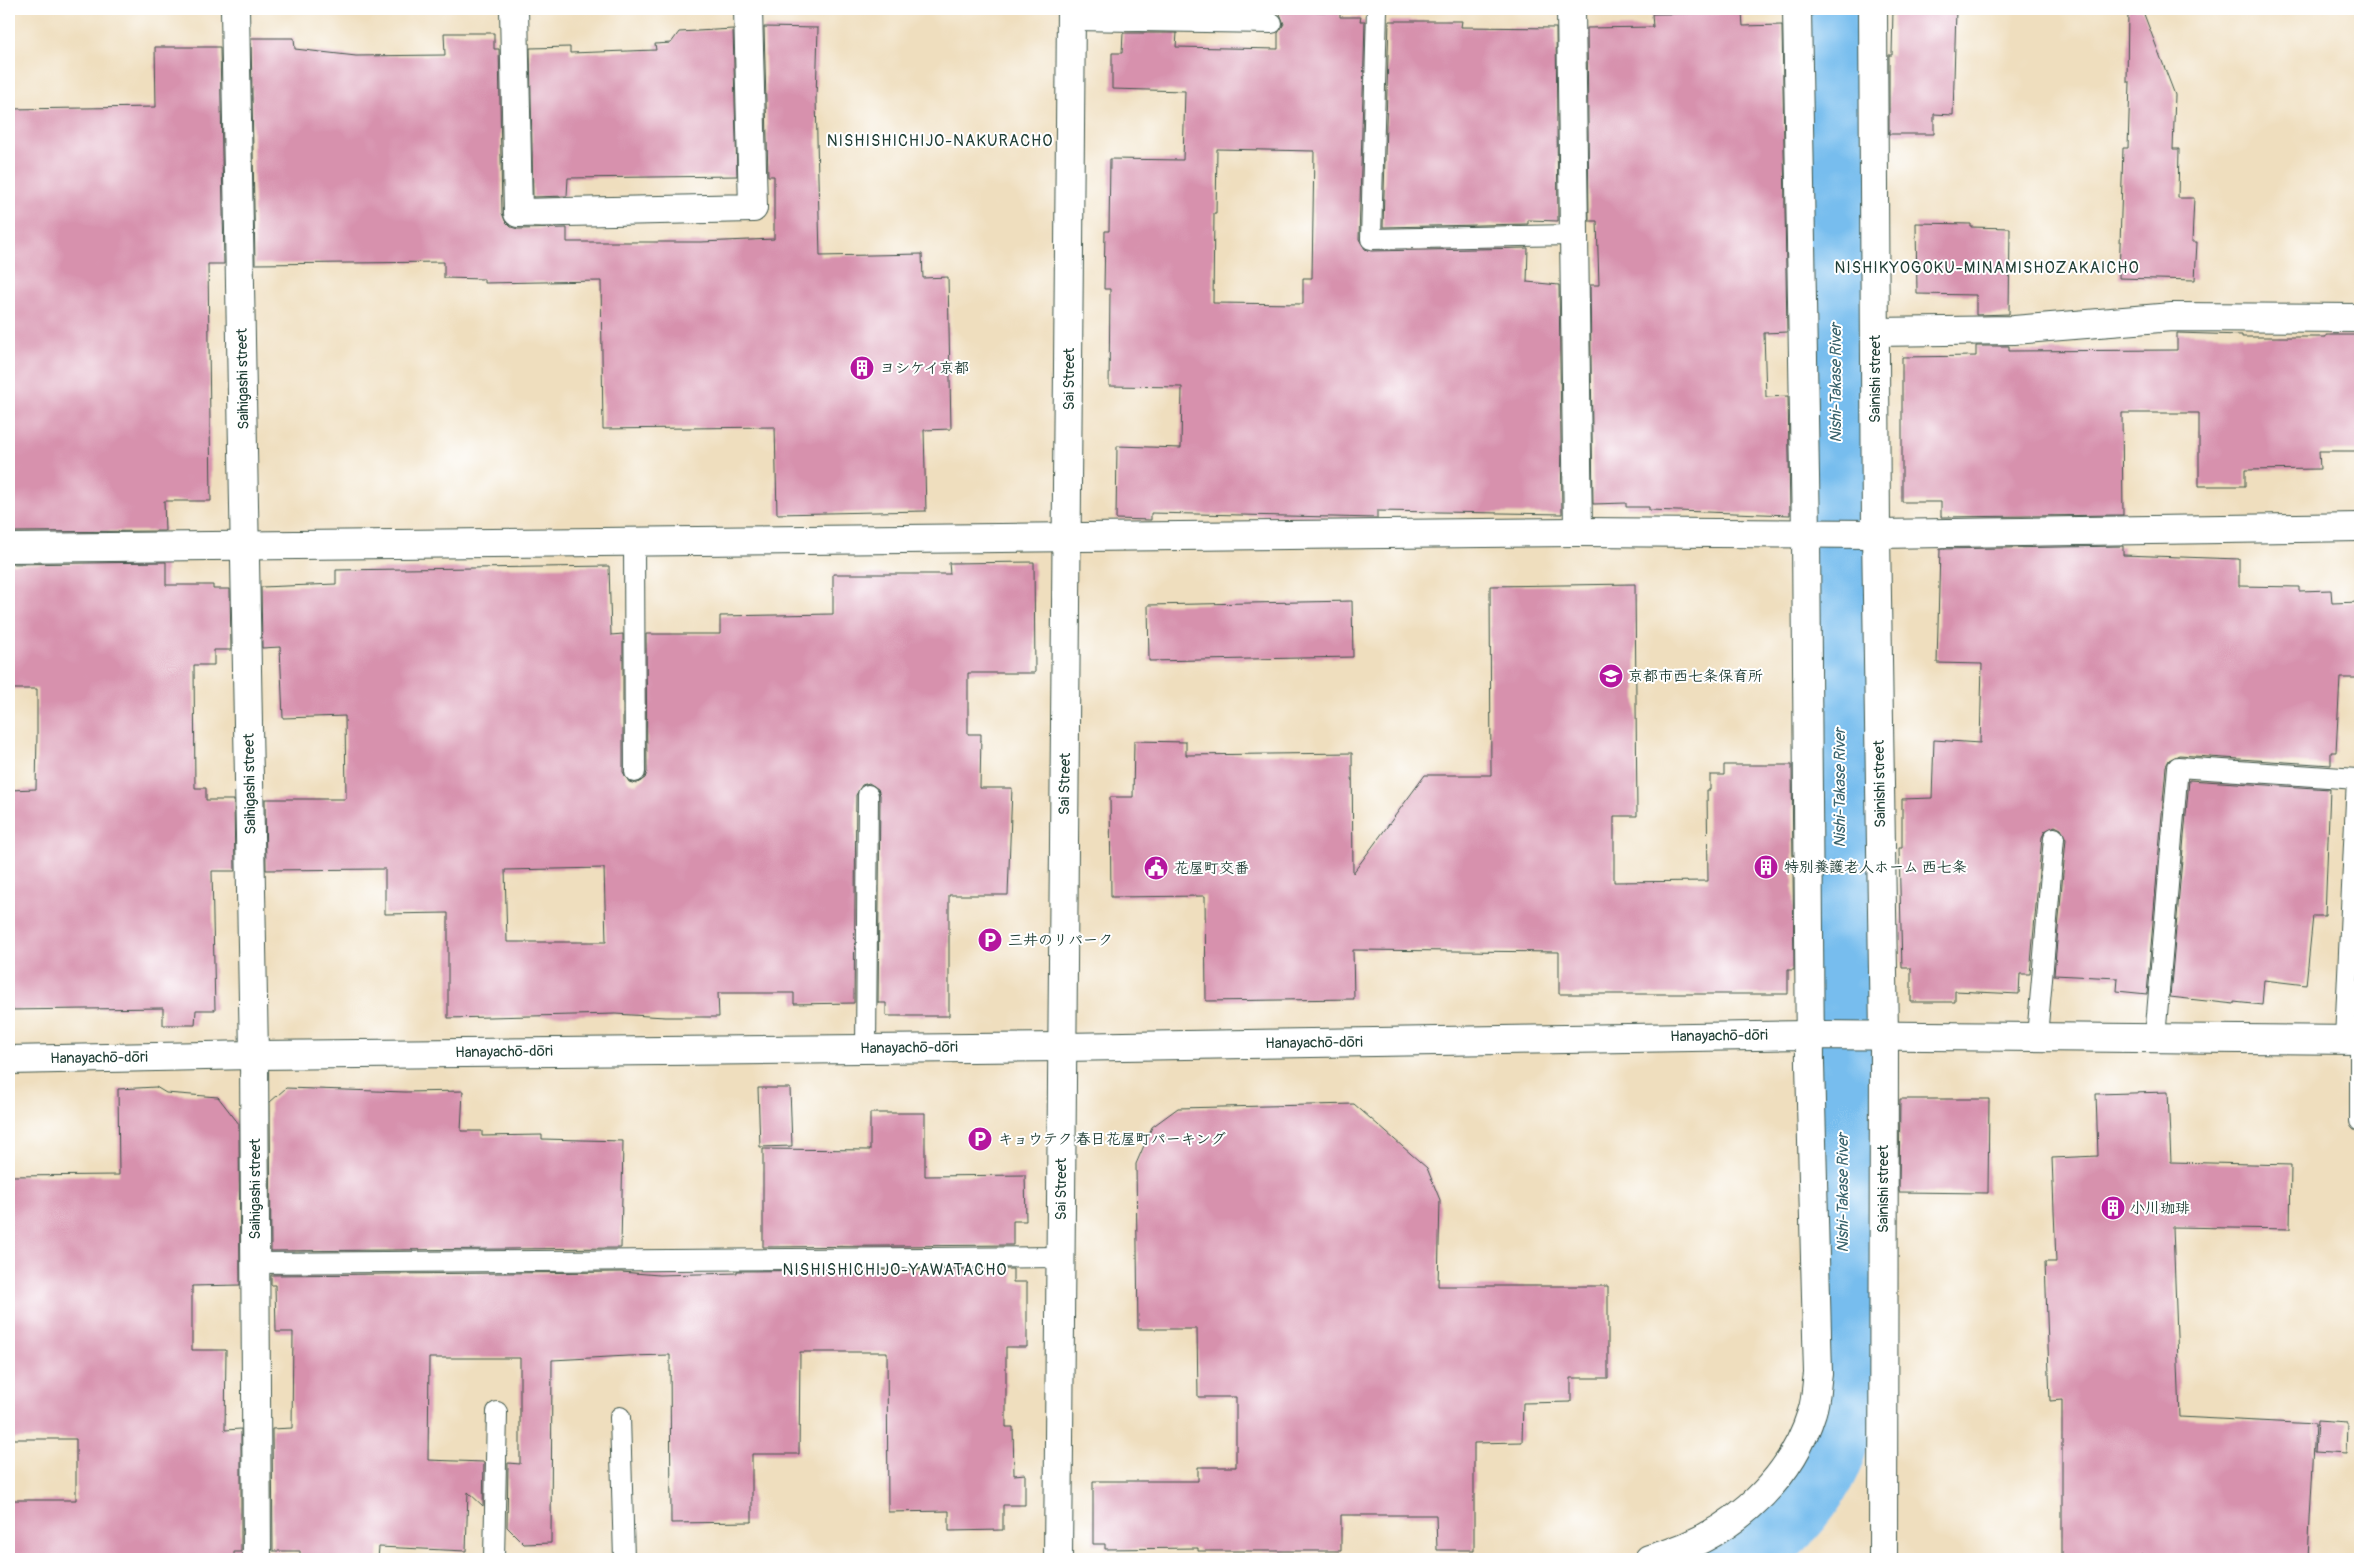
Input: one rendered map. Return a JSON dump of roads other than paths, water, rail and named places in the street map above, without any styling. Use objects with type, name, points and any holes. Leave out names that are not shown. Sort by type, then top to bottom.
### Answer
[{"type":"street","name":"Saihigashi street","points":[[235,9],[254,1055],[257,1559]]},
{"type":"street","points":[[514,9],[518,213],[753,208],[748,9]]},
{"type":"street","points":[[1572,9],[1578,532]]},
{"type":"street","points":[[1648,1559],[1668,1554],[1712,1536],[1745,1511],[1779,1478],[1800,1443],[1812,1410],[1818,1374],[1797,9]]},
{"type":"street","name":"Sainishi street","points":[[1872,9],[1876,534],[1876,1036],[1884,1559]]},
{"type":"street","name":"Sai Street","points":[[1058,1559],[1072,14]]},
{"type":"street","points":[[1875,332],[2014,330],[2172,317],[2360,318]]},
{"type":"street","points":[[9,548],[1578,532],[1876,534],[2360,527]]},
{"type":"street","name":"Hanayachō-dōri","points":[[9,1060],[254,1055],[1062,1047],[1814,1035],[2355,1040]]},
{"type":"lane","points":[[1377,9],[1371,239],[1574,235]]},
{"type":"lane","points":[[1072,14],[1272,23]]},
{"type":"lane","points":[[634,541],[635,772]]},
{"type":"lane","points":[[2155,1038],[2178,767],[2357,778],[2355,1040],[2360,1121]]},
{"type":"lane","points":[[866,1049],[868,795]]},
{"type":"lane","points":[[2037,1037],[2054,838]]},
{"type":"lane","points":[[255,1262],[1061,1257]]},
{"type":"lane","points":[[494,1559],[497,1412]]},
{"type":"lane","points":[[620,1417],[624,1559]]},
{"type":"waterway","name":"Nishi-Takase River","points":[[1738,1559],[1764,1539],[1786,1518],[1804,1497],[1819,1474],[1830,1449],[1838,1422],[1846,1360],[1833,9]]},
{"type":"place","name":"ヨシケイ京都","points":[[862,368]]},
{"type":"place","name":"京都市西七条保育所","points":[[1611,676]]},
{"type":"place","name":"特別養護老人ホーム 西七条","points":[[1766,867]]},
{"type":"place","name":"花屋町交番","points":[[1156,868]]},
{"type":"place","name":"三井のリパーク","points":[[990,940]]},
{"type":"place","name":"キョウテク 春日花屋町パーキング","points":[[980,1139]]},
{"type":"place","name":"小川珈琲","points":[[2113,1208]]},
{"type":"district","name":"NISHISHICHIJO-NAKURACHO","points":[[940,141]]},
{"type":"district","name":"NISHIKYOGOKU-MINAMISHOZAKAICHO","points":[[1987,268]]},
{"type":"district","name":"NISHISHICHIJO-YAWATACHO","points":[[895,1270]]}]
